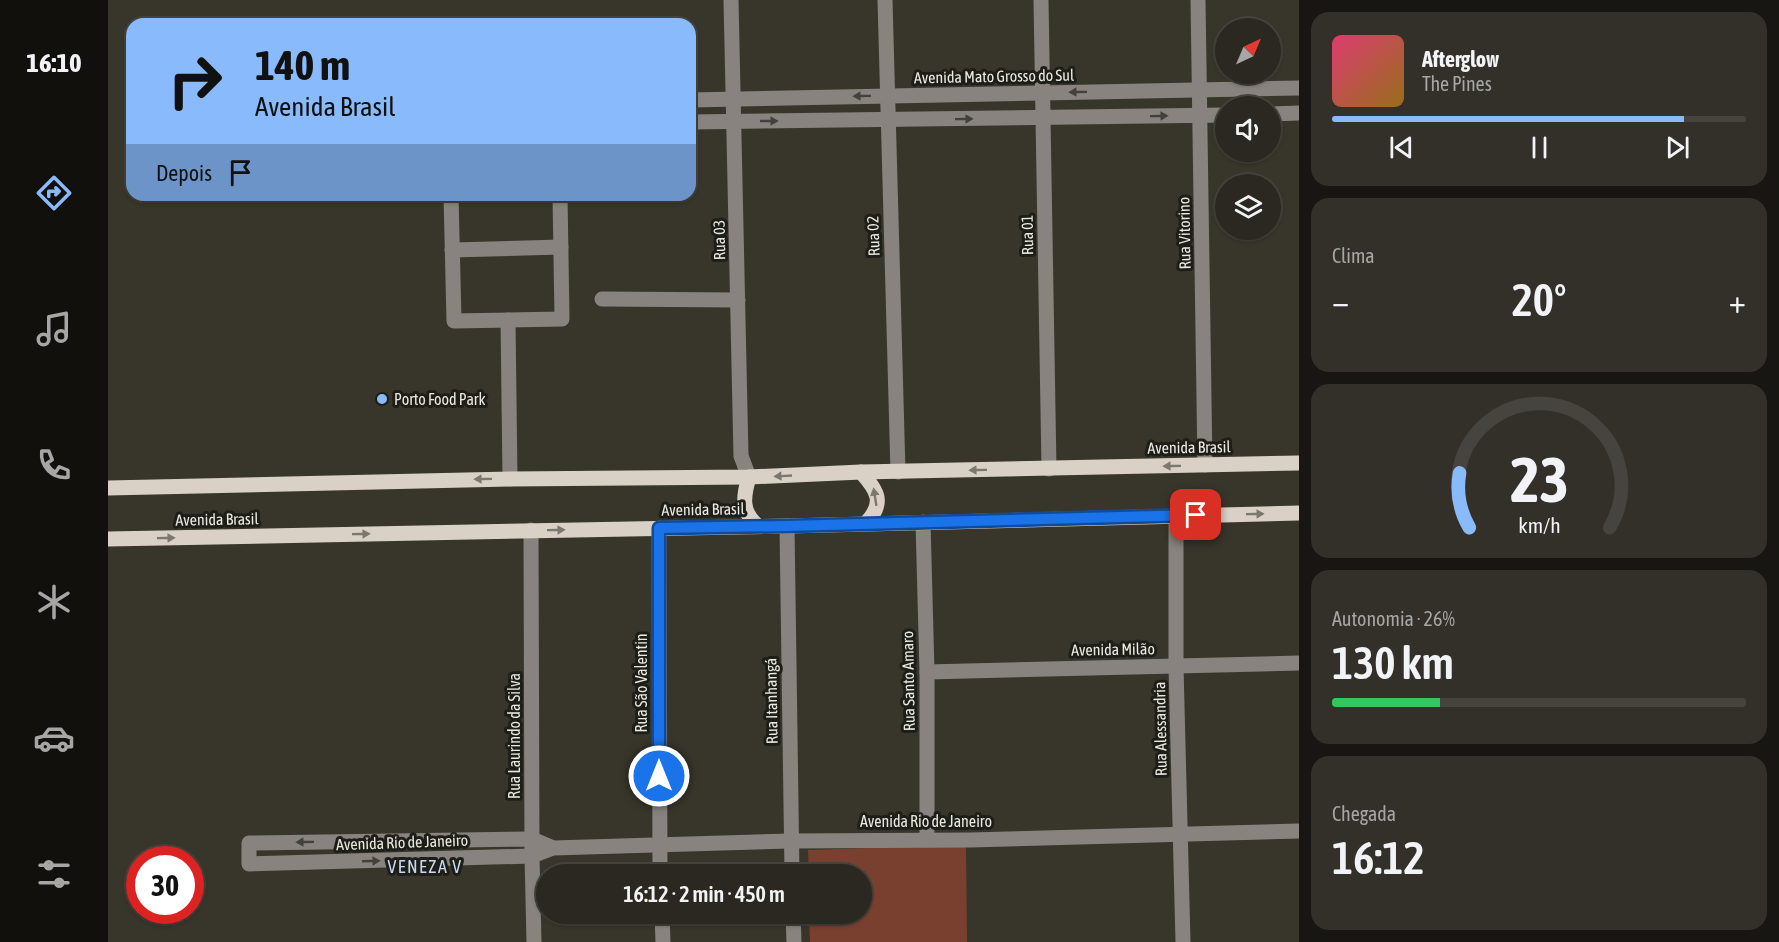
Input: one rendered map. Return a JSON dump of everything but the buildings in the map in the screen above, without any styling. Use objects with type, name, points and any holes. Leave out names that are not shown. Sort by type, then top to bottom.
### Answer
[{"type":"main road","name":"Avenida Brasil","points":[[108,488],[510,479],[749,477],[861,472],[1299,463]]},
{"type":"main road","points":[[861,472],[873,485],[878,501],[872,516],[866,523]]},
{"type":"main road","points":[[749,477],[744,495],[744,506],[746,513],[758,526]]},
{"type":"main road","name":"Avenida Brasil","points":[[108,539],[787,526],[1299,513]]},
{"type":"street","name":"Rua 03","points":[[731,0],[741,456],[749,477]]},
{"type":"street","name":"Rua 02","points":[[885,0],[898,472]]},
{"type":"street","name":"Rua 01","points":[[1041,0],[1049,469]]},
{"type":"street","name":"Rua Vitorino","points":[[1198,0],[1205,465]]},
{"type":"street","name":"Avenida Mato Grosso do Sul","points":[[696,100],[1299,88]]},
{"type":"street","points":[[1281,114],[1299,113]]},
{"type":"street","points":[[696,122],[1215,115]]},
{"type":"street","points":[[451,201],[454,321],[562,319],[560,201]]},
{"type":"street","points":[[452,250],[561,247]]},
{"type":"street","points":[[602,299],[738,300]]},
{"type":"street","points":[[508,320],[510,479]]},
{"type":"street","name":"Rua Alessandria","points":[[1176,516],[1176,666],[1183,942]]},
{"type":"street","name":"Rua Santo Amaro","points":[[923,522],[927,672],[927,839]]},
{"type":"street","name":"Rua Itanhangá","points":[[787,526],[791,864]]},
{"type":"street","name":"Rua São Valentin","points":[[659,528],[660,864]]},
{"type":"street","name":"Rua Laurindo da Silva","points":[[531,530],[534,942]]},
{"type":"street","name":"Avenida Milão","points":[[927,672],[1299,663]]},
{"type":"street","name":"Avenida Rio de Janeiro","points":[[554,848],[532,839],[249,843],[249,864],[532,856],[554,848],[659,844],[970,840],[1299,831]]},
{"type":"street","points":[[662,924],[663,942]]},
{"type":"street","points":[[793,924],[794,942]]},
{"type":"shaded area","points":[[966,845],[967,942],[810,942],[809,924],[872,924],[872,864],[809,864],[808,850]]},
{"type":"place","name":"Porto Food Park","points":[[382,399]]},
{"type":"district","name":"VENEZA V","points":[[425,867]]},
{"type":"route","points":[[659,776],[659,528],[1196,515]]}]
